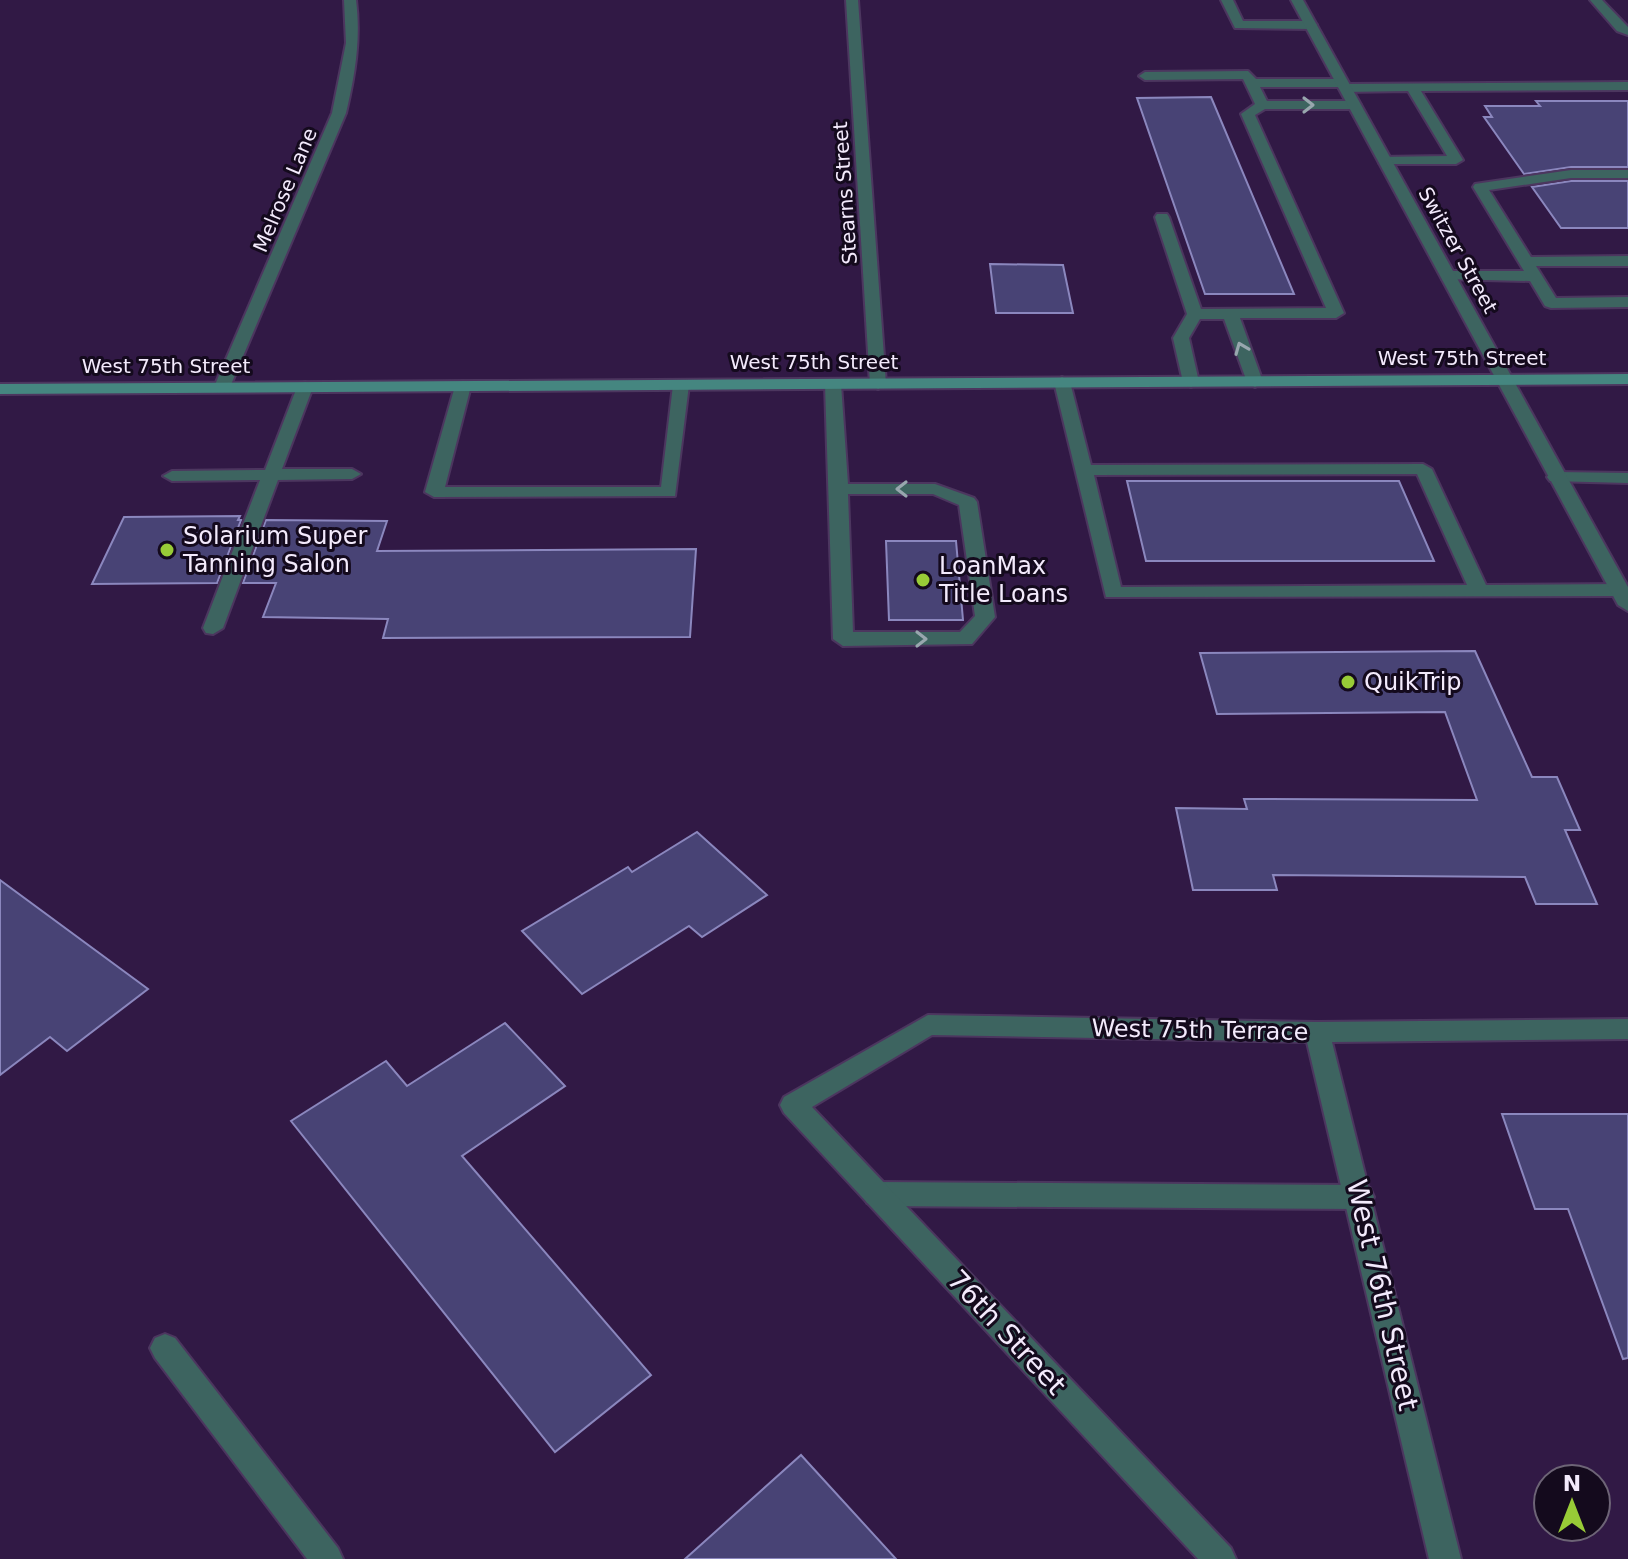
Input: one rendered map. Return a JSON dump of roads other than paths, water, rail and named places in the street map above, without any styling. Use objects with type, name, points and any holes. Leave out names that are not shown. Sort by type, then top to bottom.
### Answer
[{"type":"main road","name":"West 75th Street","points":[[0,389],[1628,379]]},
{"type":"street","name":"Melrose Lane","points":[[222,387],[339,113],[351,67],[354,23],[350,0]]},
{"type":"street","name":"Stearns Street","points":[[852,0],[878,384]]},
{"type":"street","points":[[1227,0],[1239,25],[1311,25]]},
{"type":"street","name":"Switzer Street","points":[[1297,0],[1624,597]]},
{"type":"street","points":[[1596,0],[1621,28],[1628,31]]},
{"type":"street","points":[[1145,76],[1248,75],[1262,105]]},
{"type":"street","points":[[1252,83],[1412,87],[1628,86]]},
{"type":"street","points":[[1384,160],[1456,160],[1412,87]]},
{"type":"street","points":[[1195,314],[1336,313],[1248,114],[1262,105],[1354,105]]},
{"type":"street","points":[[1628,174],[1571,174],[1480,187],[1551,303],[1628,302]]},
{"type":"street","points":[[1162,217],[1195,314],[1181,338],[1191,382]]},
{"type":"street","points":[[1447,276],[1628,261]]},
{"type":"street","points":[[1230,314],[1255,382]]},
{"type":"street","points":[[1062,382],[1113,593],[1480,592],[1624,597]]},
{"type":"street","points":[[833,384],[843,639],[965,639],[985,617],[968,502],[935,489],[839,489]]},
{"type":"street","points":[[463,386],[434,492],[669,492],[681,385]]},
{"type":"street","points":[[213,628],[305,387]]},
{"type":"street","points":[[1083,470],[1423,469],[1480,592]]},
{"type":"street","points":[[172,476],[352,474]]},
{"type":"street","points":[[1556,477],[1628,478]]},
{"type":"street","name":"West 75th Terrace","points":[[793,1105],[928,1025],[1317,1032],[1628,1029]]},
{"type":"street","name":"West 76th Street","points":[[1317,1032],[1360,1197],[1445,1559]]},
{"type":"street","name":"76th Street","points":[[793,1105],[1220,1559]]},
{"type":"street","points":[[877,1194],[1360,1197]]},
{"type":"street","points":[[165,1348],[327,1559]]},
{"type":"place","name":"Solarium Super Tanning Salon","points":[[167,550]]},
{"type":"place","name":"LoanMax Title Loans","points":[[923,580]]},
{"type":"place","name":"QuikTrip","points":[[1348,682]]}]
